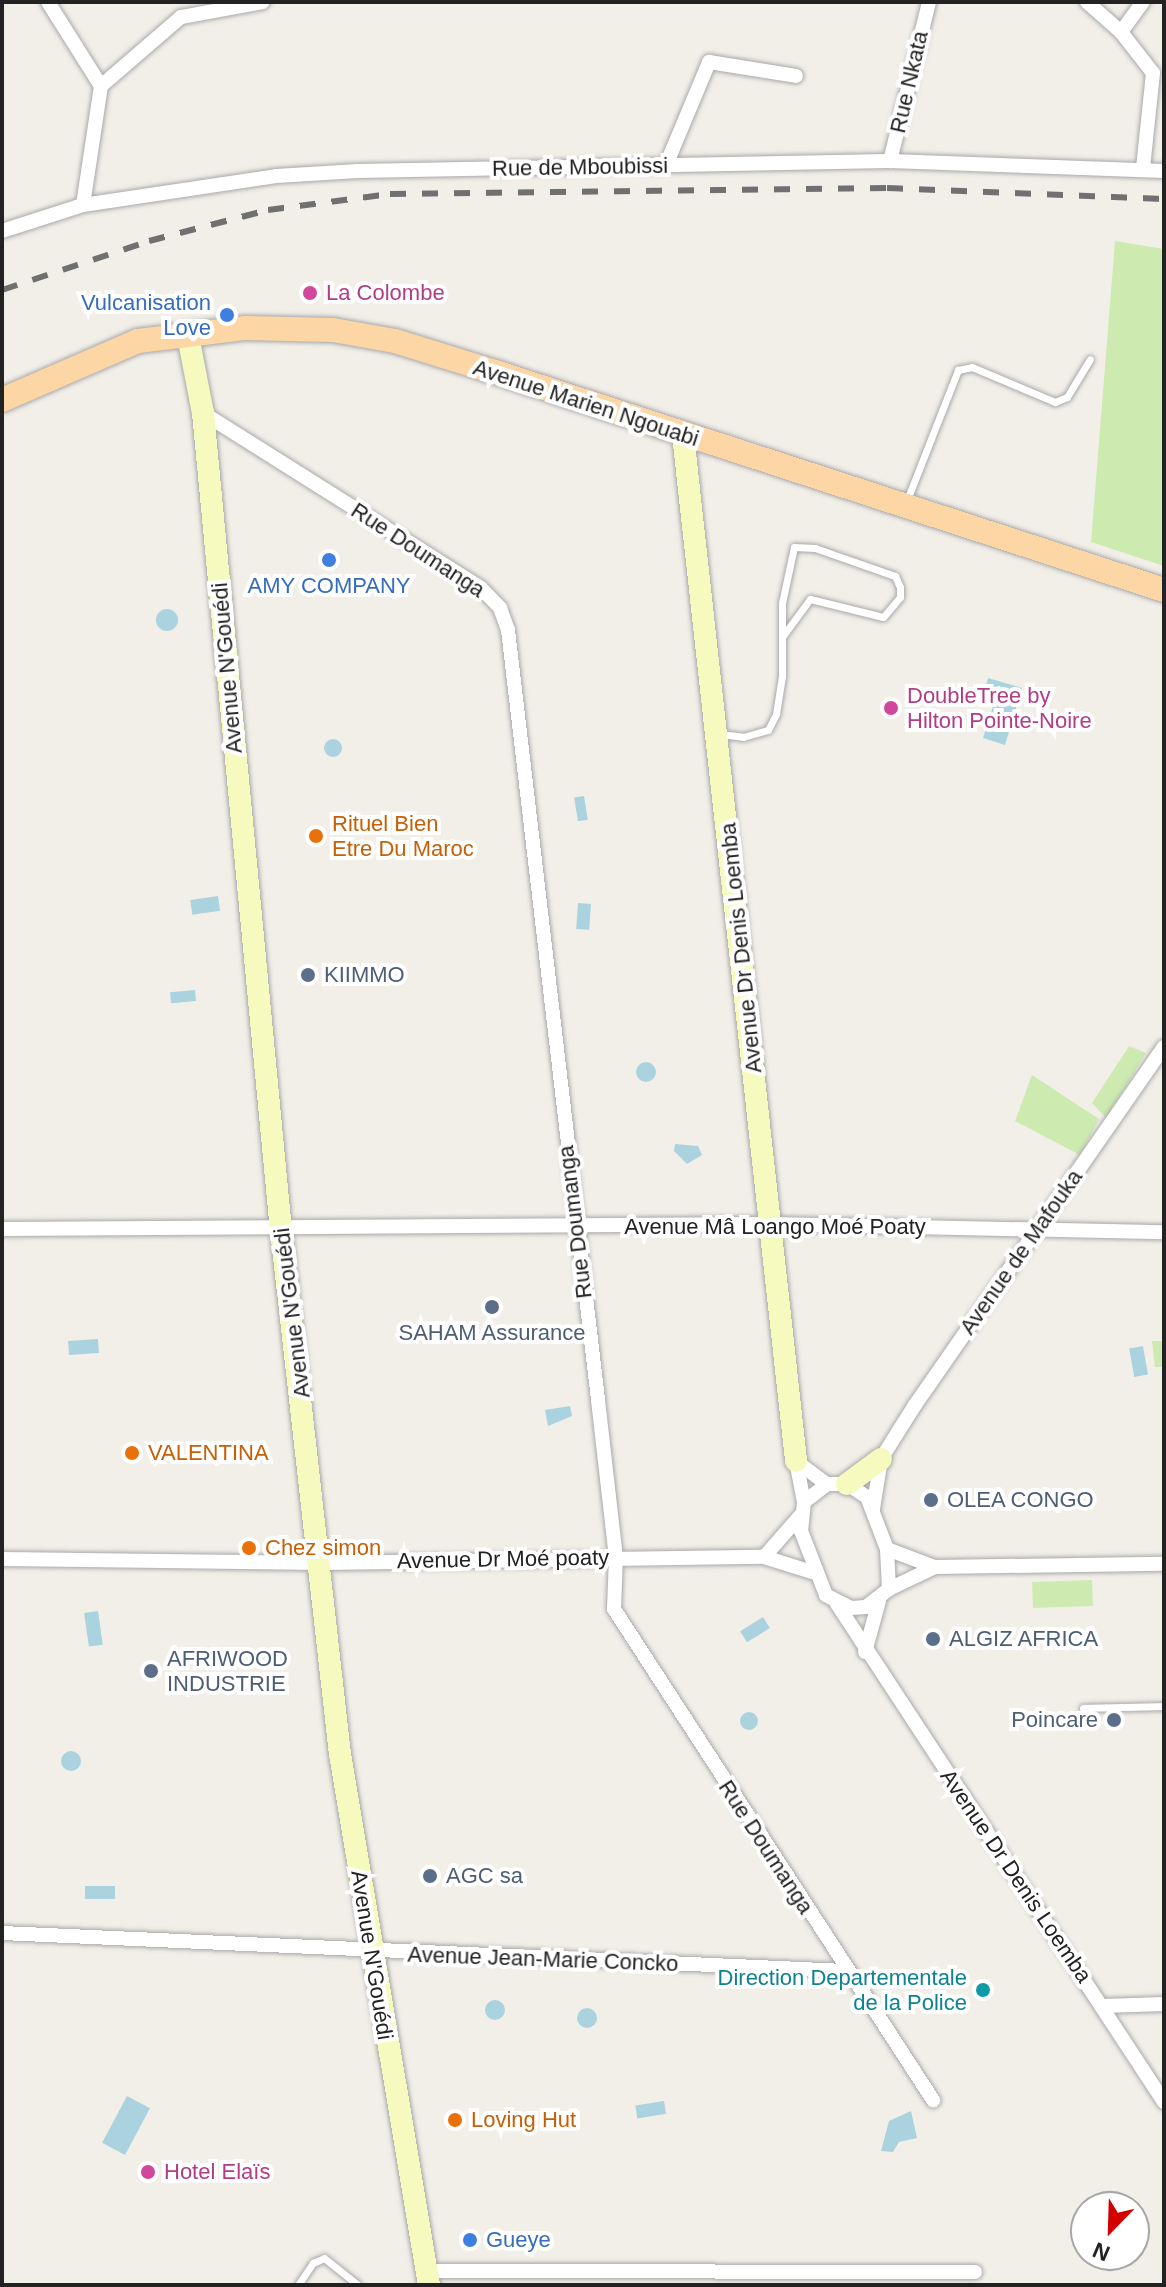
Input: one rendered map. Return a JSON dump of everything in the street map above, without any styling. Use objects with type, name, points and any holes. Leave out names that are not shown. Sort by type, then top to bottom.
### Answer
[{"type":"main road","name":"Avenue Marien Ngouabi","points":[[2,400],[138,341],[246,328],[333,330],[395,341],[1164,590]]},
{"type":"street","points":[[48,2],[101,86]]},
{"type":"street","points":[[181,17],[186,2]]},
{"type":"street","points":[[83,205],[101,86],[181,17],[263,2]]},
{"type":"street","name":"Rue Nkata","points":[[890,161],[929,2]]},
{"type":"street","points":[[1087,2],[1121,32],[1153,73],[1143,168]]},
{"type":"street","points":[[1121,32],[1143,2]]},
{"type":"street","points":[[666,165],[709,62],[796,76]]},
{"type":"street","name":"Rue de Mboubissi","points":[[2,231],[83,205],[276,176],[890,161],[1164,171]]},
{"type":"street","name":"Avenue N'Gouédi","points":[[188,336],[203,413],[281,1230],[322,1563],[340,1754],[370,1953],[428,2278]]},
{"type":"street","name":"Rue Doumanga","points":[[203,413],[481,588],[500,608],[513,673],[574,1228],[616,1557],[613,1596],[623,1625],[845,1971],[933,2100]]},
{"type":"street","name":"Avenue Dr Denis Loemba","points":[[683,435],[719,734],[802,1509]]},
{"type":"street","name":"Avenue de Mafouka","points":[[873,1509],[881,1459],[1164,1047]]},
{"type":"street","name":"Avenue Mâ Loango Moé Poaty","points":[[2,1229],[281,1230],[771,1224],[1164,1232]]},
{"type":"street","name":"Avenue de Mafouka","points":[[837,1484],[881,1459]]},
{"type":"street","points":[[796,1461],[867,1497],[873,1509],[887,1549],[884,1595],[865,1652]]},
{"type":"street","points":[[764,1557],[802,1509],[837,1484]]},
{"type":"street","points":[[802,1509],[815,1573],[837,1604],[866,1607],[935,1567]]},
{"type":"street","points":[[887,1549],[935,1567],[1164,1564]]},
{"type":"street","name":"Avenue Dr Moé poaty","points":[[2,1559],[322,1563],[764,1557],[815,1573]]},
{"type":"street","name":"Avenue Dr Denis Loemba","points":[[837,1604],[865,1652],[1164,2102]]},
{"type":"street","name":"Avenue Jean-Marie Concko","points":[[2,1933],[370,1953],[845,1971]]},
{"type":"street","points":[[1103,2006],[1164,2004]]},
{"type":"street","points":[[428,2278],[975,2272]]},
{"type":"lane","points":[[904,506],[958,370],[972,367],[1055,402],[1067,397],[1090,359]]},
{"type":"lane","points":[[719,734],[743,737],[768,730],[782,676],[782,637],[785,575],[794,547],[815,548],[895,576],[900,597],[883,617],[810,599],[782,637]]},
{"type":"lane","points":[[1083,1708],[1164,1706]]},
{"type":"lane","points":[[298,2285],[313,2263],[324,2258],[358,2285]]},
{"type":"green space","points":[[1115,241],[1164,249],[1164,566],[1091,542]]},
{"type":"green space","points":[[1129,1046],[1146,1053],[1106,1118],[1092,1103]]},
{"type":"green space","points":[[1032,1075],[1099,1119],[1080,1155],[1015,1121]]},
{"type":"green space","points":[[1152,1341],[1164,1341],[1164,1367],[1155,1367]]},
{"type":"green space","points":[[1092,1580],[1093,1606],[1033,1608],[1032,1582]]},
{"type":"water","points":[[167,609],[175,612],[178,620],[175,628],[167,631],[159,628],[156,620],[159,612]]},
{"type":"water","points":[[988,678],[1022,688],[1005,745],[983,738],[995,700],[983,696]]},
{"type":"water","points":[[333,739],[342,748],[333,757],[324,748]]},
{"type":"water","points":[[584,796],[588,820],[578,821],[574,798]]},
{"type":"water","points":[[218,896],[220,911],[192,915],[190,900]]},
{"type":"water","points":[[578,903],[591,904],[589,930],[576,929]]},
{"type":"water","points":[[195,990],[196,1001],[171,1003],[170,992]]},
{"type":"water","points":[[642,1062],[650,1062],[656,1072],[650,1082],[642,1082],[636,1076],[636,1068]]},
{"type":"water","points":[[675,1144],[698,1146],[702,1155],[687,1164],[674,1151]]},
{"type":"water","points":[[98,1339],[99,1353],[69,1355],[68,1341]]},
{"type":"water","points":[[1143,1346],[1148,1375],[1134,1377],[1129,1348]]},
{"type":"water","points":[[570,1406],[572,1416],[548,1426],[545,1410]]},
{"type":"water","points":[[98,1611],[103,1645],[89,1647],[84,1613]]},
{"type":"water","points":[[763,1617],[770,1628],[747,1642],[740,1631]]},
{"type":"water","points":[[749,1712],[758,1721],[749,1730],[740,1721]]},
{"type":"water","points":[[71,1751],[78,1754],[81,1761],[78,1768],[71,1771],[64,1768],[61,1761],[64,1754]]},
{"type":"water","points":[[85,1886],[115,1886],[115,1899],[85,1899]]},
{"type":"water","points":[[495,2000],[502,2003],[505,2010],[502,2017],[495,2020],[488,2017],[485,2010],[488,2003]]},
{"type":"water","points":[[587,2008],[594,2011],[597,2018],[594,2025],[587,2028],[580,2025],[577,2018],[580,2011]]},
{"type":"water","points":[[127,2096],[150,2108],[125,2155],[102,2143]]},
{"type":"water","points":[[664,2101],[666,2114],[637,2118],[635,2106]]},
{"type":"water","points":[[911,2111],[917,2138],[899,2142],[893,2152],[881,2151],[889,2121]]},
{"type":"railway","points":[[2,290],[149,241],[268,210],[390,194],[887,188],[1164,199]]},
{"type":"place","name":"La Colombe","points":[[310,293]]},
{"type":"place","name":"Vulcanisation Love","points":[[227,315]]},
{"type":"place","name":"AMY COMPANY","points":[[329,560]]},
{"type":"place","name":"DoubleTree by Hilton Pointe-Noire","points":[[891,708]]},
{"type":"place","name":"Rituel Bien Etre Du Maroc","points":[[316,836]]},
{"type":"place","name":"KIIMMO","points":[[308,975]]},
{"type":"place","name":"SAHAM Assurance","points":[[492,1307]]},
{"type":"place","name":"VALENTINA","points":[[132,1453]]},
{"type":"place","name":"OLEA CONGO","points":[[931,1500]]},
{"type":"place","name":"Chez simon","points":[[249,1548]]},
{"type":"place","name":"ALGIZ AFRICA","points":[[933,1639]]},
{"type":"place","name":"AFRIWOOD INDUSTRIE","points":[[151,1671]]},
{"type":"place","name":"Poincare","points":[[1114,1720]]},
{"type":"place","name":"AGC sa","points":[[430,1876]]},
{"type":"place","name":"Direction Departementale de la Police","points":[[983,1990]]},
{"type":"place","name":"Loving Hut","points":[[455,2120]]},
{"type":"place","name":"Hotel Elaïs","points":[[148,2172]]},
{"type":"place","name":"Gueye","points":[[470,2240]]}]
